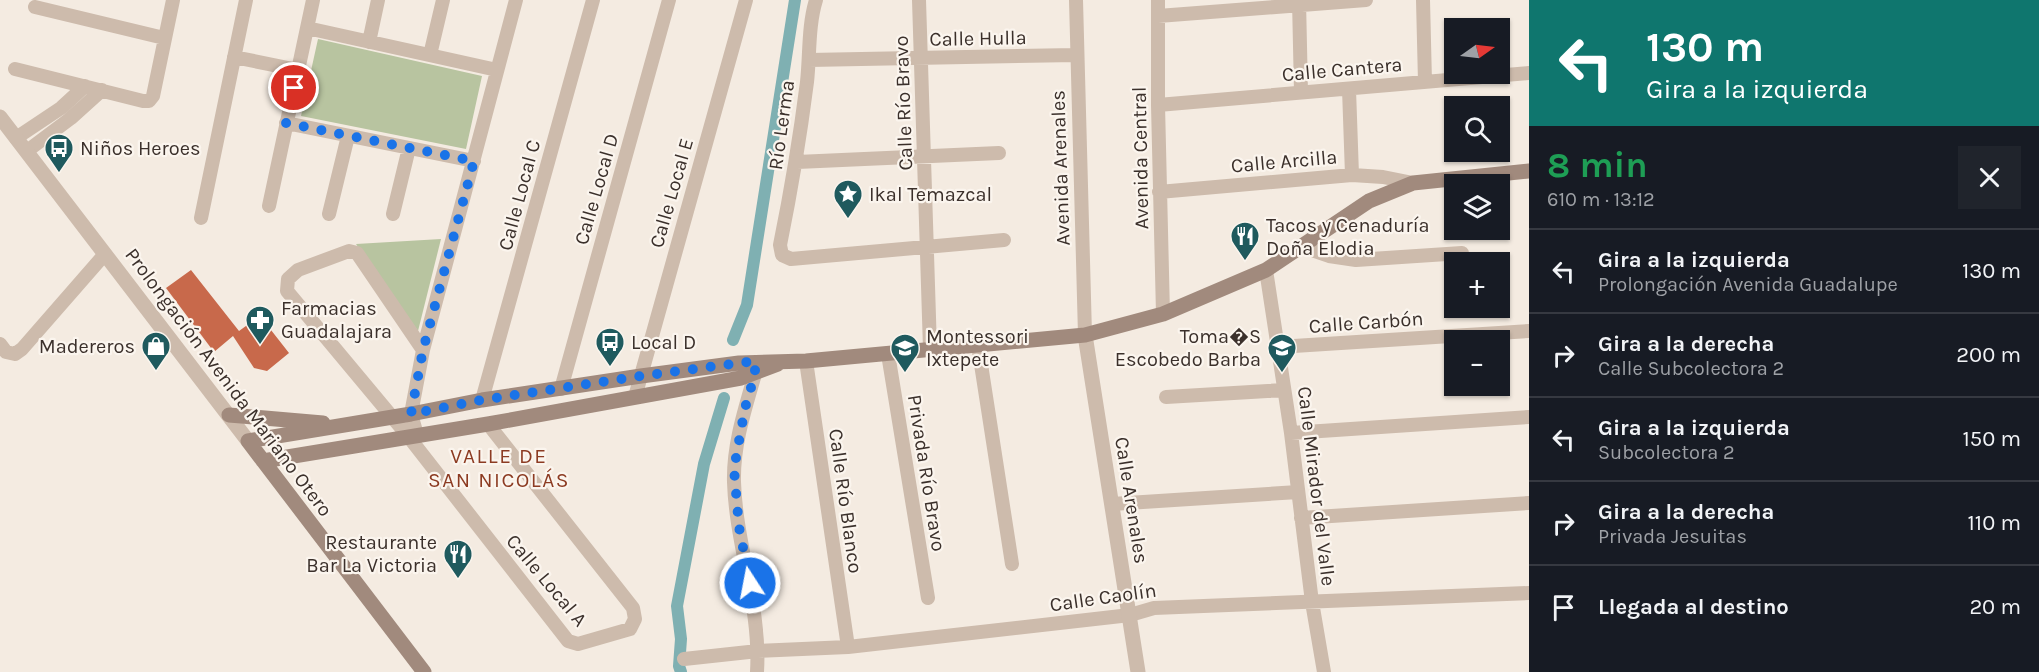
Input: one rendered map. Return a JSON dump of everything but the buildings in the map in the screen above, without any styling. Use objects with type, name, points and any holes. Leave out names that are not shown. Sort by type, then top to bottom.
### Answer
[{"type":"main road","points":[[263,461],[635,397],[781,362],[1085,335],[1163,314],[1266,270],[1369,201],[1413,183],[1529,171]]},
{"type":"main road","points":[[248,441],[482,400],[641,376],[755,368]]},
{"type":"main road","points":[[229,416],[347,424]]},
{"type":"main road","name":"Prolongación Avenida Mariano Otero","points":[[248,441],[424,672]]},
{"type":"main road","points":[[286,491],[284,479],[287,468],[290,462],[300,454]]},
{"type":"street","points":[[15,69],[143,101],[150,100],[153,96],[173,0]]},
{"type":"street","points":[[201,218],[246,0]]},
{"type":"street","points":[[269,206],[313,0]]},
{"type":"street","points":[[369,42],[378,0]]},
{"type":"street","points":[[430,55],[443,0]]},
{"type":"street","points":[[412,436],[411,414],[423,350],[516,0]]},
{"type":"street","name":"Calle Local C","points":[[482,400],[593,0]]},
{"type":"street","name":"Calle Local D","points":[[561,389],[669,0]]},
{"type":"street","name":"Calle Local E","points":[[635,397],[746,0]]},
{"type":"street","name":"Río Lerma","points":[[816,0],[812,13],[797,162],[780,245],[782,255],[791,259],[927,246]]},
{"type":"street","name":"Calle Río Bravo","points":[[919,0],[930,349]]},
{"type":"street","name":"Avenida Arenales","points":[[1076,0],[1085,335]]},
{"type":"street","name":"Avenida Central","points":[[1158,0],[1159,192],[1163,314]]},
{"type":"street","points":[[1158,16],[1300,3],[1366,0]]},
{"type":"street","points":[[1423,0],[1425,82]]},
{"type":"street","points":[[1300,3],[1301,92]]},
{"type":"street","points":[[35,7],[164,38]]},
{"type":"street","points":[[307,28],[497,70]]},
{"type":"street","name":"Calle Hulla","points":[[809,60],[1076,56]]},
{"type":"street","points":[[234,57],[298,70]]},
{"type":"street","name":"Calle Cantera","points":[[1158,105],[1529,73]]},
{"type":"street","points":[[16,138],[61,108],[85,86]]},
{"type":"street","points":[[1349,89],[1352,175]]},
{"type":"street","points":[[27,152],[71,118],[102,90]]},
{"type":"street","name":"Prolongación Avenida Mariano Otero","points":[[0,117],[248,441]]},
{"type":"street","points":[[286,123],[474,161]]},
{"type":"street","points":[[329,214],[348,136]]},
{"type":"street","points":[[393,214],[409,148]]},
{"type":"street","points":[[797,162],[999,153]]},
{"type":"street","name":"Calle Arcilla","points":[[1159,192],[1352,175],[1383,177],[1413,183]]},
{"type":"street","points":[[927,246],[1004,240]]},
{"type":"street","points":[[1303,247],[1329,256],[1356,260],[1444,254]]},
{"type":"street","points":[[412,436],[391,417],[286,291],[288,279],[298,270],[349,251],[357,253],[423,350]]},
{"type":"street","points":[[0,344],[6,352],[15,354],[22,349],[105,254]]},
{"type":"street","name":"Calle Mirador del Valle","points":[[1266,270],[1291,433],[1312,602],[1324,672]]},
{"type":"street","name":"Calle Carbón","points":[[1278,347],[1529,331]]},
{"type":"street","name":"Calle Arenales","points":[[1085,335],[1138,672]]},
{"type":"street","points":[[978,345],[1012,564]]},
{"type":"street","name":"Privada Río Bravo","points":[[888,354],[928,598]]},
{"type":"street","name":"Calle Río Blanco","points":[[806,361],[848,647]]},
{"type":"street","points":[[755,368],[738,441],[734,476],[739,527],[750,583],[758,651],[757,672]]},
{"type":"street","points":[[1166,397],[1284,390]]},
{"type":"street","points":[[1291,433],[1529,417]]},
{"type":"street","name":"Calle Local A","points":[[412,436],[568,641],[578,644],[630,629],[635,619],[633,608],[488,424]]},
{"type":"street","points":[[1112,504],[1298,492]]},
{"type":"street","points":[[1301,518],[1529,503]]},
{"type":"street","name":"Calle Caolín","points":[[684,659],[758,651],[848,647],[1130,615],[1154,608],[1529,593]]},
{"type":"green space","points":[[318,39],[482,76],[466,149],[301,116]]},
{"type":"green space","points":[[441,239],[418,331],[356,244]]},
{"type":"waterway","points":[[733,340],[747,305],[795,0]]},
{"type":"waterway","points":[[681,672],[679,666],[681,639],[677,606],[704,464],[724,398]]},
{"type":"place","name":"Niños Heroes","points":[[59,174]]},
{"type":"place","name":"Ikal Temazcal","points":[[848,220]]},
{"type":"place","name":"Tacos y Cenaduría Doña Elodia","points":[[1245,262]]},
{"type":"place","name":"Farmacias Guadalajara","points":[[260,346]]},
{"type":"place","name":"Local D","points":[[610,368]]},
{"type":"place","name":"Madereros","points":[[156,372]]},
{"type":"place","name":"Montessori Ixtepete","points":[[905,374]]},
{"type":"place","name":"Toma�S Escobedo Barba","points":[[1282,374]]},
{"type":"place","name":"Restaurante Bar La Victoria","points":[[458,580]]},
{"type":"district","name":"VALLE DE SAN NICOLÁS","points":[[499,468]]},
{"type":"route","points":[[294,88],[286,123],[474,161],[423,350],[411,414],[482,400],[755,361],[755,374],[745,408],[734,469],[739,527],[750,583]]}]
